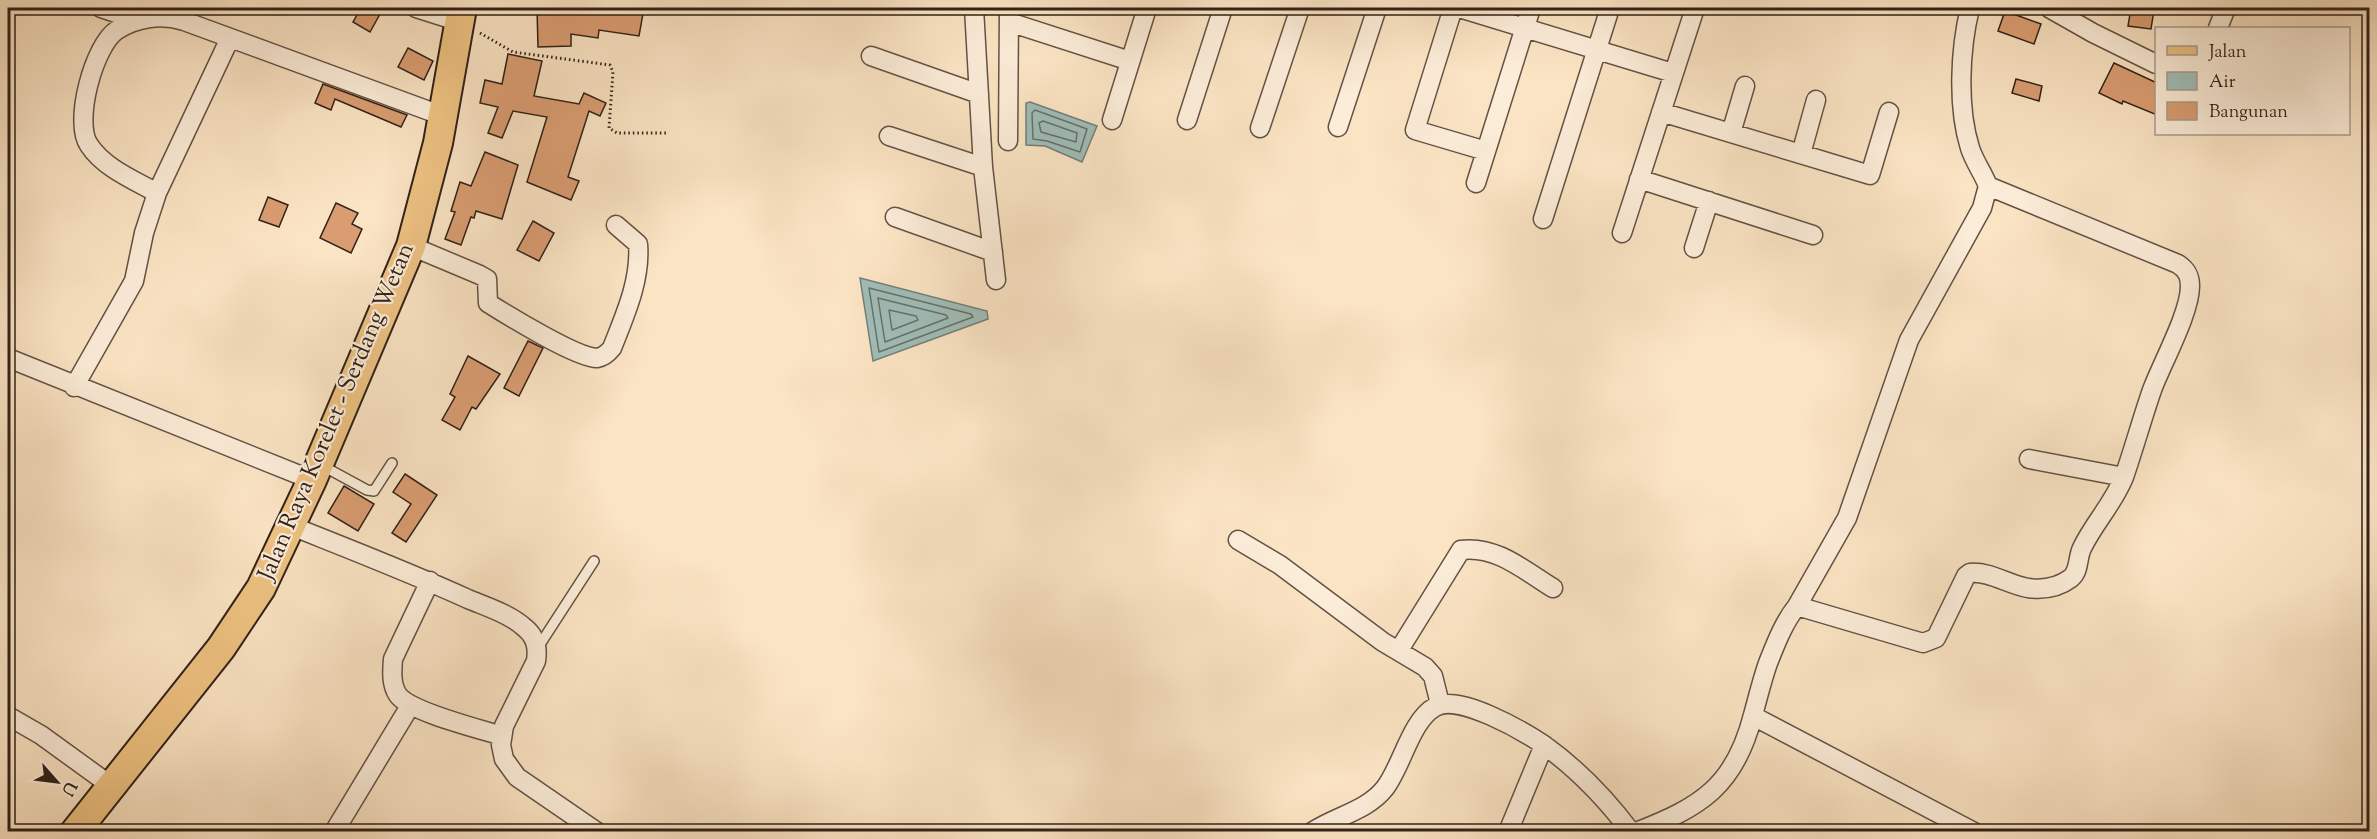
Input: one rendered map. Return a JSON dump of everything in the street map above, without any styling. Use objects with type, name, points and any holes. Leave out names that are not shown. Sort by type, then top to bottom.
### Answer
[{"type":"main road","name":"Jalan Raya Korelet - Serdang Wetan","points":[[75,831],[221,648],[261,588],[315,472],[411,246],[421,216],[443,116],[461,15]]},
{"type":"street","points":[[101,8],[116,10],[138,20]]},
{"type":"street","points":[[416,8],[461,15]]},
{"type":"street","points":[[1112,120],[1147,8]]},
{"type":"street","points":[[1260,128],[1300,8]]},
{"type":"street","points":[[1338,127],[1377,8]]},
{"type":"street","points":[[1453,8],[1415,130],[1486,151]]},
{"type":"street","points":[[1458,8],[1673,73]]},
{"type":"street","points":[[1476,183],[1531,8]]},
{"type":"street","points":[[1544,219],[1610,8]]},
{"type":"street","points":[[1622,233],[1695,8]]},
{"type":"street","points":[[1636,831],[1692,808],[1720,785],[1738,759],[1753,716],[1758,689],[1788,617],[1797,606],[1847,518],[1909,340],[1982,208],[1988,186],[1973,156],[1966,134],[1962,71],[1970,8]]},
{"type":"street","points":[[2049,8],[2093,33],[2155,63]]},
{"type":"street","points":[[2218,27],[2226,8]]},
{"type":"street","points":[[968,9],[979,94],[983,167],[996,280]]},
{"type":"street","points":[[1187,120],[1216,9]]},
{"type":"street","points":[[1008,141],[1009,15],[1130,61]]},
{"type":"street","points":[[157,193],[104,160],[88,144],[83,130],[88,86],[104,46],[117,30],[138,20],[174,18],[443,116]]},
{"type":"street","points":[[74,387],[134,281],[144,233],[157,193],[230,38]]},
{"type":"street","points":[[871,56],[979,94]]},
{"type":"street","points":[[1731,133],[1745,86]]},
{"type":"street","points":[[1801,154],[1816,100]]},
{"type":"street","points":[[1661,112],[1870,175],[1889,112]]},
{"type":"street","points":[[889,136],[983,167]]},
{"type":"street","points":[[1639,179],[1813,235]]},
{"type":"street","points":[[1797,606],[1923,643],[1931,641],[1940,631],[1966,576],[1970,573],[2031,589],[2047,589],[2072,578],[2078,567],[2078,557],[2083,546],[2103,518],[2124,477],[2152,390],[2189,296],[2190,288],[2186,269],[1988,186]]},
{"type":"street","points":[[1694,248],[1709,201]]},
{"type":"street","points":[[895,217],[993,252]]},
{"type":"street","points":[[411,246],[487,279],[488,303],[561,345],[597,358],[608,354],[612,348],[630,300],[640,262],[638,244],[616,225]]},
{"type":"street","points":[[8,358],[74,387],[315,472]]},
{"type":"street","points":[[2029,459],[2124,477]]},
{"type":"street","points":[[289,525],[429,581],[510,618],[526,628],[534,639],[537,650],[536,661],[504,726],[502,736],[504,759],[510,769],[590,829]]},
{"type":"street","points":[[1238,540],[1280,565],[1383,642],[1399,650],[1433,676],[1440,704]]},
{"type":"street","points":[[1399,650],[1461,550],[1476,548],[1489,551],[1553,588]]},
{"type":"street","points":[[429,581],[393,659],[394,685],[401,698],[410,706],[502,736]]},
{"type":"street","points":[[1311,831],[1373,800],[1393,776],[1426,714],[1440,704],[1467,706],[1544,745],[1598,793],[1631,831]]},
{"type":"street","points":[[334,831],[410,706]]},
{"type":"street","points":[[8,716],[41,735],[111,785]]},
{"type":"street","points":[[1753,716],[1974,831]]},
{"type":"street","points":[[1508,831],[1544,745]]},
{"type":"lane","points":[[315,472],[367,490],[374,490],[392,463]]},
{"type":"lane","points":[[537,650],[594,561]]},
{"type":"path","points":[[461,15],[513,52],[610,65],[613,72],[609,128],[617,133],[667,133]]},
{"type":"water","points":[[1030,102],[1097,126],[1082,162],[1045,146],[1026,145],[1026,103]]},
{"type":"water","points":[[860,278],[987,311],[988,319],[873,361]]},
{"type":"building","points":[[361,8],[369,8],[380,14],[370,32],[353,22]]},
{"type":"building","points":[[537,8],[644,8],[639,36],[599,30],[598,38],[571,34],[571,46],[538,47]]},
{"type":"building","points":[[2131,8],[2154,10],[2151,29],[2128,26]]},
{"type":"building","points":[[2005,11],[2041,24],[2034,44],[1998,31]]},
{"type":"building","points":[[408,48],[433,61],[424,80],[398,67]]},
{"type":"building","points":[[508,54],[542,61],[534,96],[579,104],[584,93],[606,103],[600,116],[589,111],[568,177],[579,181],[571,200],[527,182],[547,117],[513,111],[502,138],[488,133],[498,107],[480,103],[485,80],[502,84]]},
{"type":"building","points":[[2114,63],[2155,82],[2155,114],[2123,101],[2122,104],[2099,93]]},
{"type":"building","points":[[2016,79],[2042,86],[2039,101],[2012,93]]},
{"type":"building","points":[[323,84],[407,115],[401,127],[335,99],[331,110],[315,103]]},
{"type":"building","points":[[485,152],[518,165],[502,219],[476,211],[474,218],[471,217],[461,245],[445,239],[455,212],[451,211],[460,182],[471,186]]},
{"type":"building","points":[[268,197],[288,205],[279,227],[259,220]]},
{"type":"building","points":[[336,203],[358,213],[352,224],[362,229],[351,253],[320,238]]},
{"type":"building","points":[[533,221],[554,233],[539,261],[517,250]]},
{"type":"building","points":[[528,341],[543,348],[519,396],[504,388]]},
{"type":"building","points":[[468,356],[500,374],[476,409],[472,407],[460,430],[442,420],[455,397],[450,394]]},
{"type":"building","points":[[405,474],[437,495],[406,542],[392,533],[411,504],[393,492]]},
{"type":"building","points":[[344,486],[374,504],[358,531],[328,513]]}]
